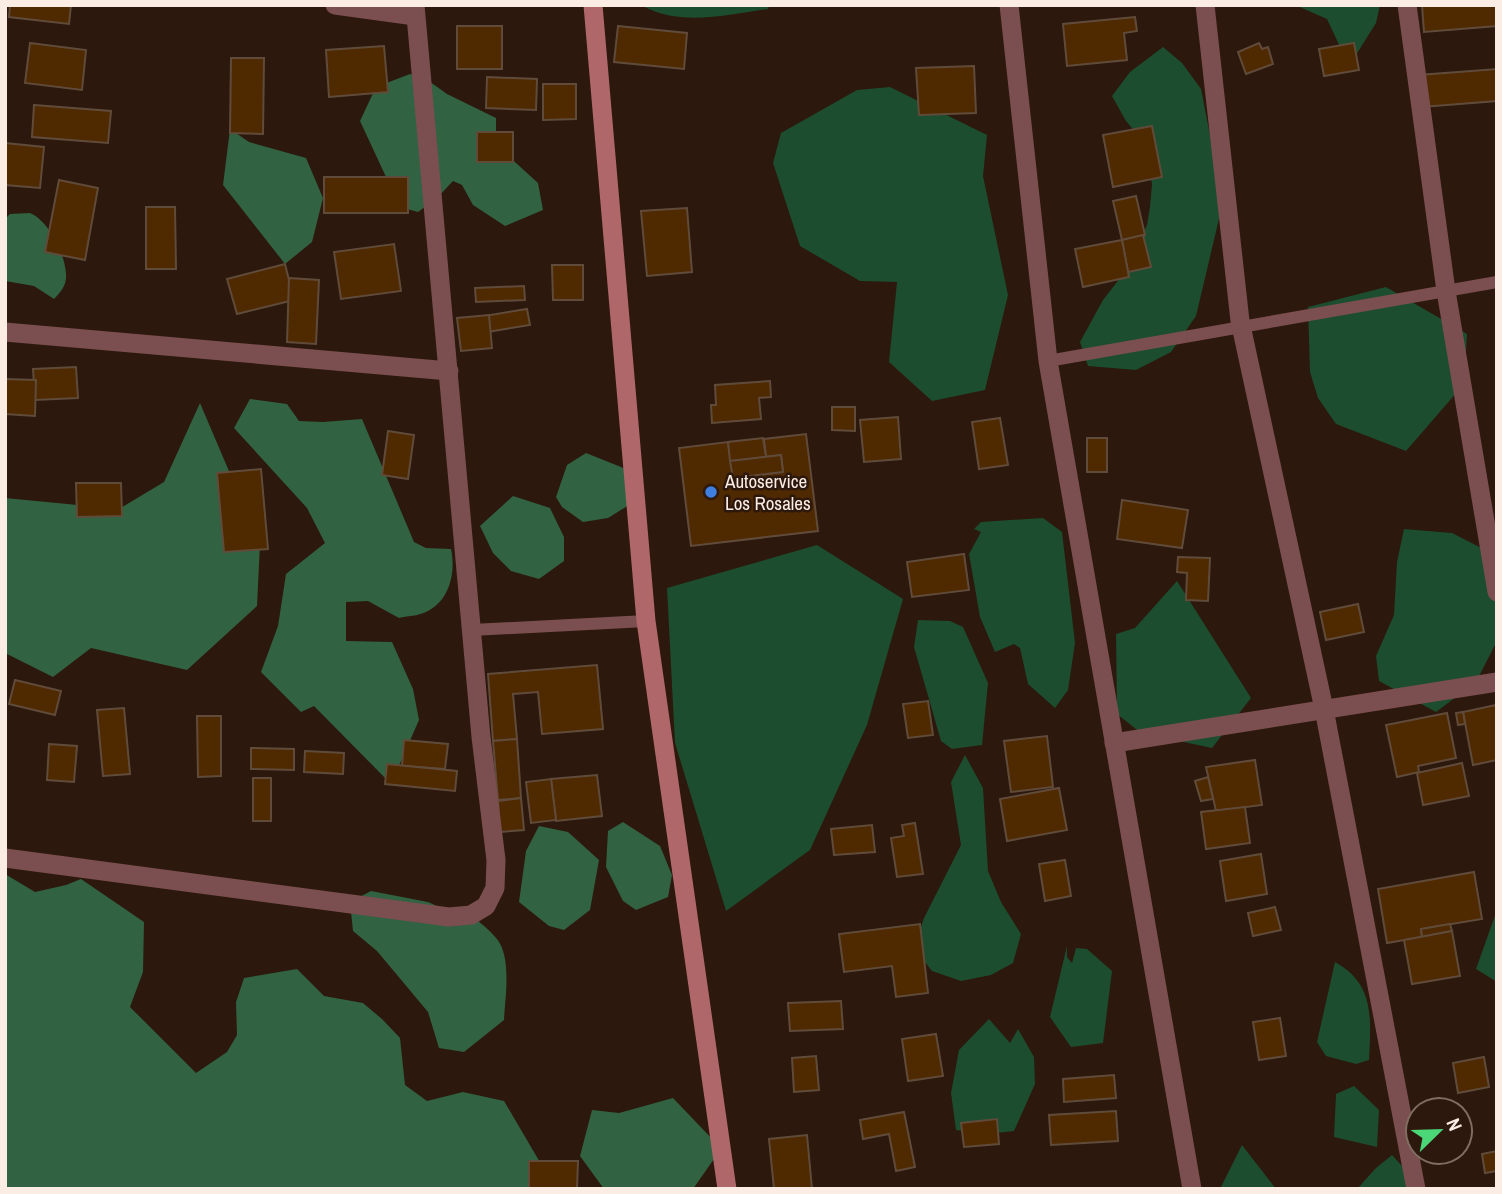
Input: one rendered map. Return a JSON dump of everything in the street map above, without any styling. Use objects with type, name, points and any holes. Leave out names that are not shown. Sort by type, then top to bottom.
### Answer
[{"type":"main road","points":[[593,5],[646,621],[727,1189]]},
{"type":"street","points":[[5,858],[449,917],[471,915],[486,906],[495,888],[496,860],[483,760],[415,10],[335,5]]},
{"type":"street","points":[[1009,5],[1048,361],[1192,1189]]},
{"type":"street","points":[[1205,5],[1241,327],[1324,709],[1416,1189]]},
{"type":"street","points":[[1407,5],[1446,291],[1497,592]]},
{"type":"street","points":[[5,332],[449,371]]},
{"type":"street","points":[[1114,743],[1497,682]]},
{"type":"lane","points":[[1048,361],[1497,282]]},
{"type":"lane","points":[[472,630],[646,621]]},
{"type":"green space","points":[[641,5],[769,5],[768,9],[687,18],[656,12]]},
{"type":"green space","points":[[1295,5],[1380,5],[1376,23],[1349,66],[1327,19]]},
{"type":"green space","points":[[1163,47],[1182,63],[1201,89],[1223,202],[1196,316],[1171,352],[1136,370],[1088,366],[1080,342],[1103,300],[1124,273],[1147,225],[1150,207],[1152,184],[1145,144],[1126,121],[1112,96],[1130,72]]},
{"type":"green space","points":[[410,74],[426,79],[447,94],[496,118],[496,145],[538,183],[543,210],[505,226],[473,205],[462,185],[453,181],[418,212],[400,207],[360,121],[376,87]]},
{"type":"green space","points":[[890,87],[987,135],[983,176],[1008,295],[985,390],[932,401],[889,362],[897,282],[860,281],[800,246],[773,163],[781,133],[857,90]]},
{"type":"green space","points":[[230,129],[249,142],[306,158],[323,198],[312,242],[285,264],[223,185]]},
{"type":"green space","points":[[30,213],[44,223],[63,257],[66,282],[54,299],[34,286],[5,281],[5,219],[10,214]]},
{"type":"green space","points":[[1386,287],[1467,334],[1464,384],[1406,451],[1336,424],[1318,398],[1310,372],[1308,307]]},
{"type":"green space","points":[[250,399],[287,404],[299,421],[362,419],[414,542],[426,548],[451,549],[452,576],[446,593],[441,601],[426,612],[399,618],[368,601],[346,602],[346,641],[392,642],[413,689],[419,720],[391,784],[314,706],[301,712],[261,672],[278,626],[286,574],[325,543],[307,508],[234,428]]},
{"type":"green space","points":[[200,403],[260,544],[257,606],[187,670],[91,648],[53,677],[5,653],[5,498],[119,509],[164,482]]},
{"type":"green space","points":[[586,453],[631,471],[637,500],[608,518],[583,522],[562,507],[556,497],[567,465]]},
{"type":"green space","points":[[513,496],[550,508],[564,537],[564,561],[539,579],[511,571],[493,553],[480,526]]},
{"type":"green space","points":[[1043,518],[1062,532],[1075,643],[1068,690],[1055,708],[1028,684],[1020,648],[1014,644],[995,652],[980,617],[969,554],[981,532],[974,529],[981,522]]},
{"type":"green space","points":[[1404,529],[1452,533],[1497,556],[1497,641],[1476,682],[1436,712],[1379,681],[1376,656],[1394,615],[1397,562]]},
{"type":"green space","points":[[817,545],[903,599],[867,725],[810,850],[726,911],[675,743],[667,588]]},
{"type":"green space","points":[[1177,581],[1251,698],[1212,748],[1141,733],[1117,714],[1116,634],[1135,628]]},
{"type":"green space","points":[[918,620],[950,621],[963,627],[988,683],[982,745],[952,749],[941,741],[914,647]]},
{"type":"green space","points":[[965,755],[983,788],[988,871],[1001,902],[1021,934],[1013,963],[991,975],[961,981],[932,971],[914,948],[924,918],[961,845],[951,782]]},
{"type":"green space","points":[[623,822],[660,846],[672,875],[668,897],[636,910],[623,901],[606,867],[608,831]]},
{"type":"green space","points":[[539,826],[568,832],[599,860],[590,910],[564,930],[549,926],[519,902],[526,851]]},
{"type":"green space","points":[[5,874],[35,892],[81,879],[144,922],[143,972],[130,1007],[196,1073],[227,1052],[237,1035],[236,1002],[244,978],[297,969],[324,996],[363,1003],[382,1019],[400,1038],[405,1085],[427,1101],[463,1092],[504,1101],[541,1164],[543,1189],[5,1189]]},
{"type":"green space","points":[[371,891],[428,902],[450,912],[465,909],[502,947],[506,967],[504,1020],[464,1052],[439,1048],[428,1012],[377,951],[353,931],[350,902]]},
{"type":"green space","points":[[1497,910],[1497,982],[1476,969]]},
{"type":"green space","points":[[1067,946],[1067,957],[1072,963],[1076,948],[1087,949],[1112,971],[1103,1043],[1071,1047],[1050,1017]]},
{"type":"green space","points":[[1335,962],[1357,981],[1368,1004],[1369,1060],[1356,1064],[1326,1056],[1317,1042]]},
{"type":"green space","points":[[989,1019],[1010,1043],[1018,1029],[1034,1057],[1035,1084],[1014,1131],[987,1134],[956,1130],[951,1093],[959,1050]]},
{"type":"green space","points":[[1354,1086],[1379,1110],[1377,1147],[1334,1137],[1336,1094]]},
{"type":"green space","points":[[673,1098],[716,1143],[716,1156],[693,1189],[604,1189],[580,1156],[592,1110],[619,1113]]},
{"type":"green space","points":[[1242,1145],[1276,1189],[1220,1189]]},
{"type":"green space","points":[[1392,1155],[1423,1189],[1357,1189],[1376,1168]]},
{"type":"building","points":[[10,5],[71,5],[69,24],[9,17]]},
{"type":"building","points":[[1422,5],[1497,5],[1497,26],[1424,32]]},
{"type":"building","points":[[1135,17],[1137,31],[1124,33],[1127,60],[1067,66],[1063,24]]},
{"type":"building","points":[[457,26],[502,26],[502,69],[457,69]]},
{"type":"building","points":[[618,26],[687,33],[684,69],[614,62]]},
{"type":"building","points":[[30,43],[86,50],[82,90],[25,83]]},
{"type":"building","points":[[1259,43],[1262,49],[1268,47],[1273,64],[1246,74],[1238,52]]},
{"type":"building","points":[[1354,43],[1359,70],[1324,76],[1319,49]]},
{"type":"building","points":[[384,46],[388,92],[329,97],[326,50]]},
{"type":"building","points":[[231,58],[264,58],[263,134],[230,133]]},
{"type":"building","points":[[974,66],[976,113],[919,115],[916,68]]},
{"type":"building","points":[[1497,69],[1497,101],[1422,107],[1419,75]]},
{"type":"building","points":[[487,77],[537,79],[536,110],[486,108]]},
{"type":"building","points":[[543,84],[576,84],[576,119],[543,120]]},
{"type":"building","points":[[34,105],[111,111],[108,143],[32,137]]},
{"type":"building","points":[[1152,126],[1162,177],[1113,187],[1103,135]]},
{"type":"building","points":[[477,132],[513,132],[513,162],[477,162]]},
{"type":"building","points":[[5,143],[44,147],[40,188],[5,185]]},
{"type":"building","points":[[324,177],[408,177],[408,213],[324,213]]},
{"type":"building","points":[[59,180],[98,188],[85,260],[45,252]]},
{"type":"building","points":[[1136,196],[1145,235],[1122,240],[1113,201]]},
{"type":"building","points":[[146,207],[175,207],[176,269],[146,269]]},
{"type":"building","points":[[687,208],[692,272],[647,276],[641,211]]},
{"type":"building","points":[[1143,235],[1151,267],[1128,272],[1122,240]]},
{"type":"building","points":[[1122,240],[1129,277],[1083,287],[1075,249]]},
{"type":"building","points":[[394,244],[401,291],[341,299],[334,252]]},
{"type":"building","points":[[285,264],[294,300],[237,314],[227,279]]},
{"type":"building","points":[[552,265],[583,265],[583,300],[553,300]]},
{"type":"building","points":[[289,278],[319,280],[316,344],[287,342]]},
{"type":"building","points":[[524,286],[525,300],[476,302],[475,288]]},
{"type":"building","points":[[527,309],[530,325],[487,332],[484,316]]},
{"type":"building","points":[[489,315],[492,348],[461,351],[457,318]]},
{"type":"building","points":[[76,367],[78,398],[35,400],[33,369]]},
{"type":"building","points":[[5,379],[36,380],[35,416],[5,414]]},
{"type":"building","points":[[770,381],[771,397],[759,398],[761,419],[712,423],[711,405],[716,405],[715,385]]},
{"type":"building","points":[[832,407],[855,407],[855,431],[832,430]]},
{"type":"building","points":[[898,417],[901,459],[864,462],[860,420]]},
{"type":"building","points":[[1000,418],[1008,465],[979,469],[972,422]]},
{"type":"building","points":[[388,431],[414,435],[408,479],[382,475]]},
{"type":"building","points":[[806,434],[818,531],[691,546],[679,448],[728,442],[733,478],[783,472],[781,455],[766,457],[764,439]]},
{"type":"building","points":[[763,438],[766,457],[730,461],[728,442]]},
{"type":"building","points":[[1087,438],[1107,438],[1107,472],[1087,472]]},
{"type":"building","points":[[781,455],[783,472],[733,478],[730,461]]},
{"type":"building","points":[[261,469],[268,549],[224,552],[217,473]]},
{"type":"building","points":[[76,483],[121,483],[122,516],[77,517]]},
{"type":"building","points":[[1122,500],[1188,510],[1182,548],[1117,539]]},
{"type":"building","points":[[964,554],[969,590],[912,597],[907,562]]},
{"type":"building","points":[[1178,557],[1210,558],[1208,601],[1186,600],[1187,573],[1177,572]]},
{"type":"building","points":[[1358,604],[1364,632],[1326,640],[1320,612]]},
{"type":"building","points":[[597,665],[603,729],[542,734],[538,692],[513,694],[517,739],[493,741],[488,674]]},
{"type":"building","points":[[15,680],[61,691],[55,715],[9,704]]},
{"type":"building","points":[[928,701],[933,735],[908,738],[903,704]]},
{"type":"building","points":[[1496,705],[1497,760],[1473,765],[1463,712]]},
{"type":"building","points":[[124,708],[130,774],[103,776],[97,710]]},
{"type":"building","points":[[1463,712],[1465,724],[1458,725],[1456,713]]},
{"type":"building","points":[[1447,713],[1456,758],[1418,766],[1419,772],[1397,777],[1386,725]]},
{"type":"building","points":[[197,716],[221,716],[221,776],[198,777]]},
{"type":"building","points":[[1047,736],[1053,787],[1011,792],[1004,741]]},
{"type":"building","points":[[517,739],[521,798],[498,800],[493,741]]},
{"type":"building","points":[[404,740],[448,744],[445,769],[402,766]]},
{"type":"building","points":[[49,744],[77,746],[74,782],[47,780]]},
{"type":"building","points":[[251,748],[294,749],[294,770],[251,769]]},
{"type":"building","points":[[305,751],[344,753],[343,774],[304,772]]},
{"type":"building","points":[[1255,760],[1262,805],[1216,811],[1206,767]]},
{"type":"building","points":[[1462,763],[1469,796],[1423,805],[1417,773]]},
{"type":"building","points":[[387,764],[457,771],[455,791],[385,784]]},
{"type":"building","points":[[597,775],[602,816],[556,821],[551,779]]},
{"type":"building","points":[[1208,777],[1213,799],[1201,801],[1195,781]]},
{"type":"building","points":[[253,778],[271,778],[271,821],[253,821]]},
{"type":"building","points":[[551,779],[556,820],[531,823],[526,782]]},
{"type":"building","points":[[1059,788],[1067,830],[1007,841],[1000,799]]},
{"type":"building","points":[[521,798],[524,830],[500,832],[498,801]]},
{"type":"building","points":[[1245,807],[1250,843],[1206,849],[1201,812]]},
{"type":"building","points":[[915,823],[923,874],[897,877],[891,838],[904,836],[902,825]]},
{"type":"building","points":[[872,825],[875,852],[834,855],[831,829]]},
{"type":"building","points":[[1261,854],[1267,894],[1226,901],[1220,861]]},
{"type":"building","points":[[1065,860],[1071,896],[1045,901],[1039,864]]},
{"type":"building","points":[[1474,872],[1482,919],[1421,929],[1422,937],[1387,943],[1378,889]]},
{"type":"building","points":[[1275,907],[1281,930],[1253,936],[1248,913]]},
{"type":"building","points":[[920,924],[928,993],[896,997],[892,966],[844,972],[839,934]]},
{"type":"building","points":[[1450,924],[1452,931],[1422,937],[1421,929]]},
{"type":"building","points":[[1452,931],[1460,976],[1412,984],[1404,940]]},
{"type":"building","points":[[841,1001],[843,1029],[790,1031],[788,1003]]},
{"type":"building","points":[[1280,1018],[1286,1056],[1259,1060],[1253,1022]]},
{"type":"building","points":[[936,1034],[943,1076],[908,1081],[902,1039]]},
{"type":"building","points":[[816,1056],[819,1090],[794,1092],[792,1058]]},
{"type":"building","points":[[1484,1057],[1489,1087],[1458,1093],[1453,1063]]},
{"type":"building","points":[[1114,1075],[1116,1098],[1064,1102],[1063,1079]]},
{"type":"building","points":[[1116,1111],[1118,1141],[1051,1145],[1049,1115]]},
{"type":"building","points":[[904,1112],[915,1167],[896,1171],[889,1134],[863,1139],[860,1120]]},
{"type":"building","points":[[997,1119],[999,1144],[964,1147],[961,1123]]},
{"type":"building","points":[[807,1135],[812,1189],[774,1189],[769,1139]]},
{"type":"building","points":[[1497,1151],[1497,1171],[1485,1173],[1482,1154]]},
{"type":"building","points":[[529,1161],[578,1161],[577,1189],[529,1189]]},
{"type":"place","name":"Autoservice Los Rosales","points":[[711,492]]}]
